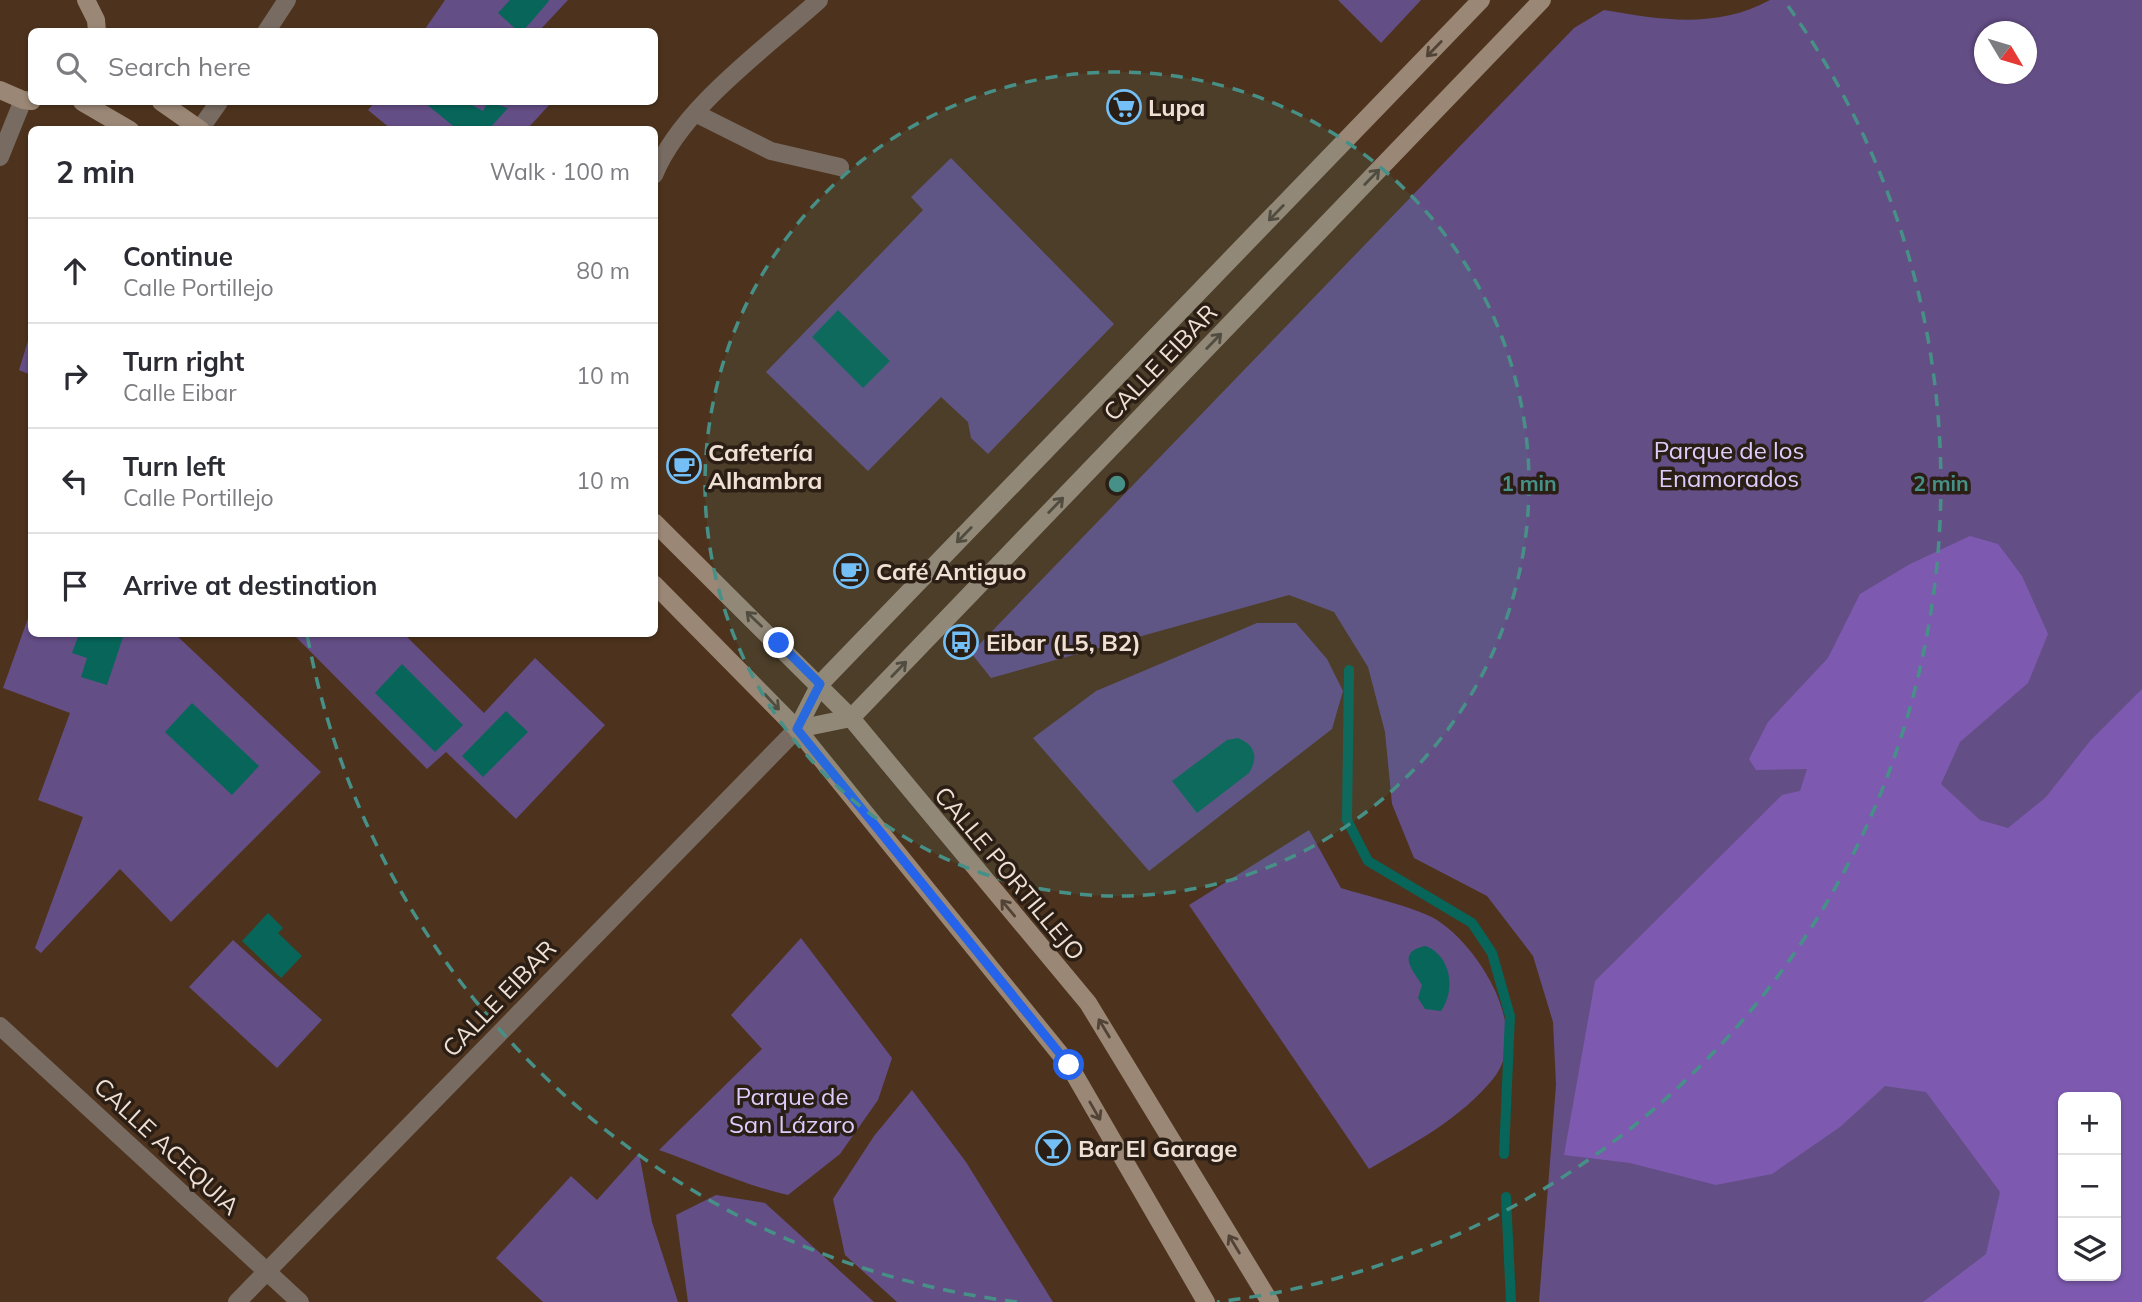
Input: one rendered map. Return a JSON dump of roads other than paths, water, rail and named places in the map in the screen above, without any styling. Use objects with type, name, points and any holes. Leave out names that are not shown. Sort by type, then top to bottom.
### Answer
[{"type":"main road","points":[[86,0],[96,20],[97,28]]},
{"type":"main road","name":"CALLE EIBAR","points":[[797,729],[820,684],[1481,0]]},
{"type":"main road","name":"CALLE EIBAR","points":[[851,718],[1542,0]]},
{"type":"main road","points":[[0,90],[27,101]]},
{"type":"main road","points":[[87,105],[123,126]]},
{"type":"main road","points":[[166,105],[197,126]]},
{"type":"main road","name":"CALLE PORTILLEJO","points":[[658,526],[820,684],[851,718],[1088,1003],[1270,1302]]},
{"type":"main road","points":[[658,588],[797,729],[1069,1065],[1206,1302]]},
{"type":"main road","points":[[797,729],[851,718]]},
{"type":"street","points":[[269,28],[287,0]]},
{"type":"street","points":[[658,166],[665,150],[693,118],[818,0]]},
{"type":"street","points":[[0,157],[27,101]]},
{"type":"street","points":[[203,126],[217,105]]},
{"type":"street","points":[[693,118],[771,151],[840,167]]},
{"type":"street","name":"CALLE EIBAR","points":[[237,1302],[797,729]]},
{"type":"street","name":"CALLE ACEQUIA","points":[[0,1026],[300,1302]]},
{"type":"water","points":[[510,0],[549,1],[526,28],[515,28],[498,13]]},
{"type":"water","points":[[427,105],[472,105],[483,111],[486,105],[508,108],[492,126],[453,126]]},
{"type":"water","points":[[838,310],[890,361],[863,388],[812,337]]},
{"type":"water","points":[[78,637],[123,637],[107,685],[81,677],[87,658],[72,653]]},
{"type":"water","points":[[402,664],[463,725],[435,752],[375,693]]},
{"type":"water","points":[[192,703],[259,766],[232,795],[165,732]]},
{"type":"water","points":[[506,711],[528,732],[483,777],[462,756]]},
{"type":"water","points":[[1238,738],[1254,752],[1254,762],[1249,773],[1197,813],[1172,781],[1227,740]]},
{"type":"water","points":[[268,913],[283,928],[278,933],[302,956],[281,978],[242,941]]},
{"type":"water","points":[[1426,946],[1441,957],[1446,965],[1449,984],[1446,1003],[1441,1011],[1425,1009],[1418,998],[1422,985],[1409,963],[1411,953]]},
{"type":"waterway","points":[[1349,670],[1347,820],[1368,861],[1472,923],[1492,953],[1510,1016],[1504,1154]]},
{"type":"waterway","points":[[1506,1197],[1511,1302]]},
{"type":"place","name":"Lupa","points":[[1124,107]]},
{"type":"place","name":"Cafetería Alhambra","points":[[684,466]]},
{"type":"place","name":"Café Antiguo","points":[[851,571]]},
{"type":"place","name":"Eibar (L5, B2)","points":[[961,642]]},
{"type":"place","name":"Bar El Garage","points":[[1053,1148]]},
{"type":"park label","name":"Parque de los Enamorados","points":[[1729,464]]},
{"type":"park label","name":"Parque de San Lázaro","points":[[792,1110]]}]
